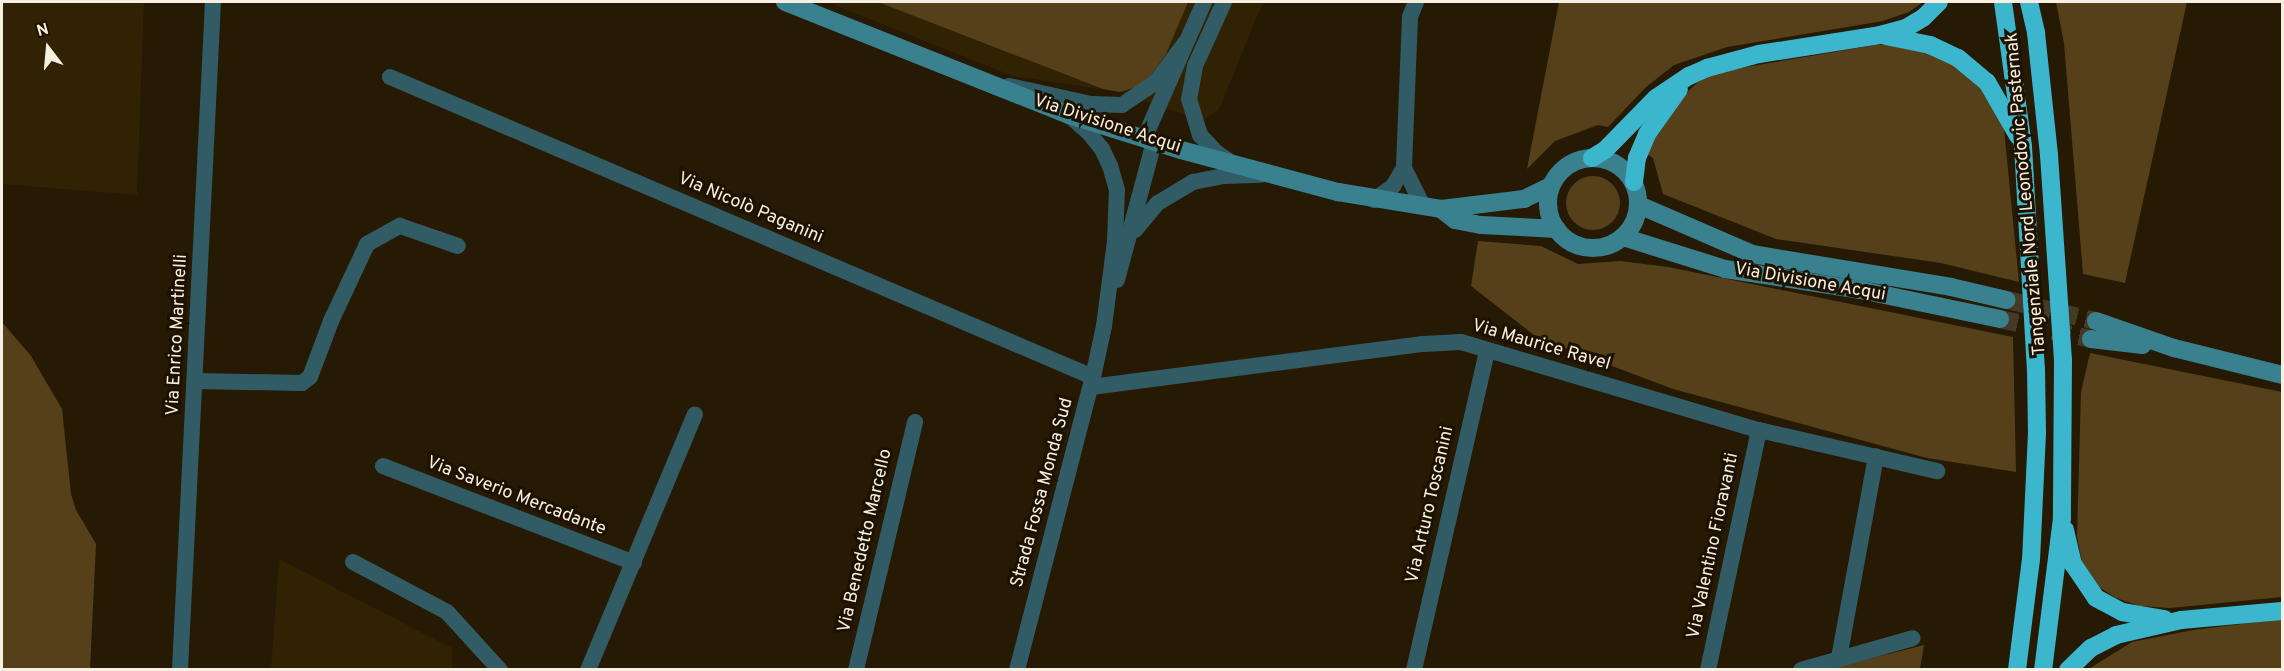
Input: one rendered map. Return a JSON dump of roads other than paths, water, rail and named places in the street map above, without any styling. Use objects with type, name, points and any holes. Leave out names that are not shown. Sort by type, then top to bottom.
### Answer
[{"type":"highway","points":[[1592,158],[1605,150],[1656,98],[1689,76],[1707,68],[1759,54],[1880,35],[1906,28],[1924,17],[1939,2]]},
{"type":"highway","name":"Tangenziale Nord Leonodovic Pasternak","points":[[2003,2],[2023,146],[2033,281],[2037,433],[2031,559],[2017,669]]},
{"type":"highway","name":"Tangenziale Nord Leonodovic Pasternak","points":[[2029,2],[2036,33],[2049,155],[2062,315],[2062,518],[2043,669]]},
{"type":"highway","points":[[1880,35],[1930,45],[1958,58],[1972,68],[1998,97],[2023,146]]},
{"type":"highway","points":[[1634,182],[1637,158],[1647,134],[1689,76]]},
{"type":"highway","points":[[2062,518],[2073,564],[2096,598],[2122,612],[2181,620]]},
{"type":"highway","points":[[2068,669],[2091,648],[2116,635],[2181,620],[2283,611]]},
{"type":"main road","name":"Via Divisione Acqui","points":[[785,2],[976,80],[1069,115],[1276,176],[1374,200],[1432,207],[1524,199],[1551,186]]},
{"type":"main road","points":[[1592,158],[1615,163],[1634,182],[1639,205],[1633,226],[1623,237],[1612,244],[1589,248],[1569,241],[1557,229],[1548,208],[1551,186],[1568,165],[1592,158]]},
{"type":"main road","name":"Via Divisione Acqui","points":[[1639,205],[1752,254],[1951,287],[2007,300]]},
{"type":"main road","name":"Via Divisione Acqui","points":[[1432,207],[1455,220],[1481,225],[1557,229]]},
{"type":"main road","name":"Via Divisione Acqui","points":[[1623,237],[1725,269],[1861,290],[2000,319]]},
{"type":"main road","points":[[2096,321],[2174,348],[2283,375]]},
{"type":"main road","points":[[2091,339],[2174,348]]},
{"type":"street","name":"Via Enrico Martinelli","points":[[180,669],[213,2]]},
{"type":"street","points":[[976,80],[1113,106],[1132,100],[1156,82],[1185,43],[1204,2]]},
{"type":"street","points":[[1224,2],[1195,66],[1189,99],[1200,135],[1217,153],[1237,165]]},
{"type":"street","points":[[1374,200],[1393,186],[1404,168],[1410,17],[1416,2]]},
{"type":"street","name":"Strada Fossa Monda Sud","points":[[1017,669],[1092,382],[1104,326],[1131,235],[1149,140],[1185,43]]},
{"type":"street","name":"Via Nicolò Paganini","points":[[390,77],[1092,382]]},
{"type":"street","name":"Strada Fossa Monda Sud","points":[[1069,115],[1102,149],[1117,190],[1115,241],[1104,326]]},
{"type":"street","points":[[1404,168],[1432,207]]},
{"type":"street","points":[[1131,235],[1158,203],[1193,182],[1225,176],[1276,176]]},
{"type":"street","points":[[196,381],[302,383],[310,377],[331,321],[367,244],[400,226],[458,246]]},
{"type":"street","name":"Via Maurice Ravel","points":[[1092,382],[1440,342],[1461,342],[1759,430],[1937,471]]},
{"type":"street","name":"Via Arturo Toscanini","points":[[1414,669],[1487,350]]},
{"type":"street","points":[[588,669],[695,414]]},
{"type":"street","name":"Via Benedetto Marcello","points":[[856,669],[915,422]]},
{"type":"street","name":"Via Valentino Fioravanti","points":[[1708,669],[1759,430]]},
{"type":"street","points":[[1839,658],[1876,456]]},
{"type":"street","name":"Via Saverio Mercadante","points":[[383,466],[634,563]]},
{"type":"street","points":[[353,562],[447,612],[500,669]]},
{"type":"street","points":[[1801,669],[1913,638]]},
{"type":"tunnel","points":[[2007,300],[2096,321]]},
{"type":"tunnel","points":[[2000,319],[2091,339]]}]
